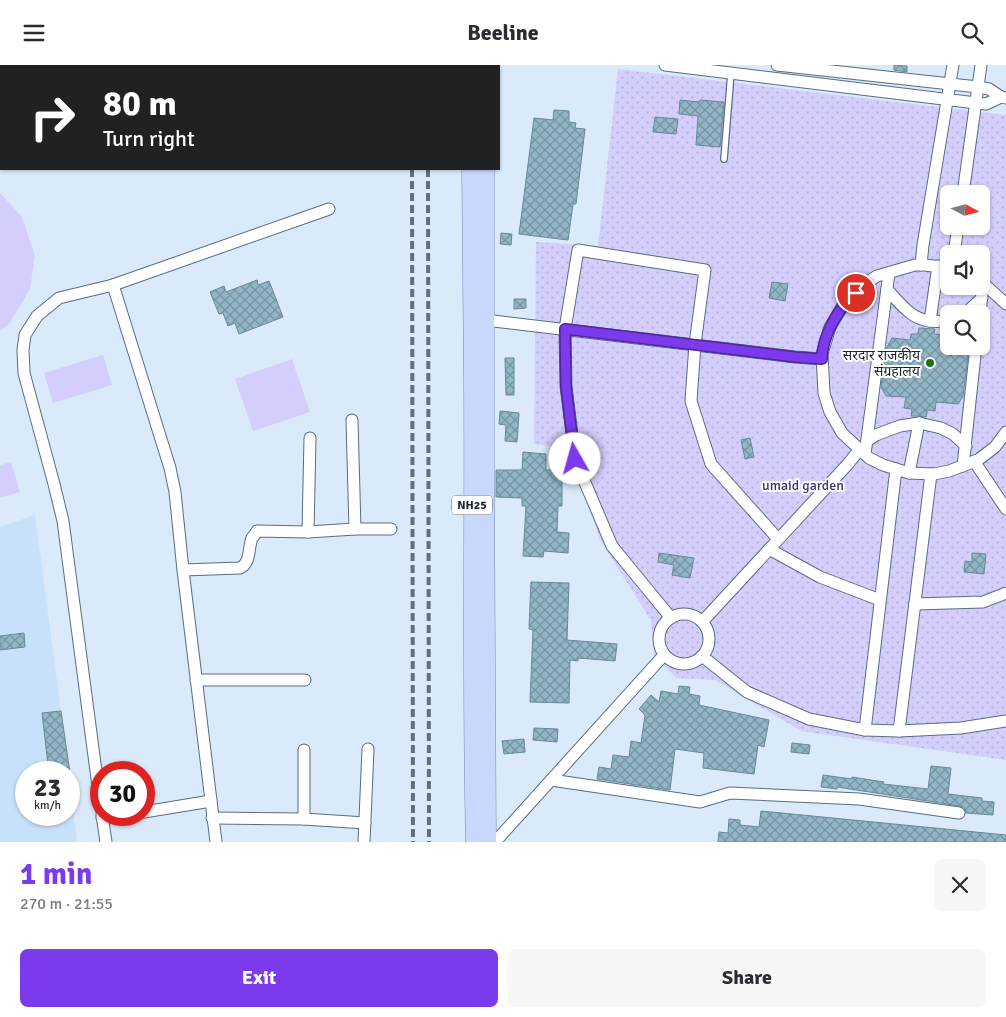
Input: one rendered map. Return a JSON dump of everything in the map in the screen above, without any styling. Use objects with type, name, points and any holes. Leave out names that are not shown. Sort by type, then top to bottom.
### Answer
[{"type":"main road","name":"NH25","points":[[472,170],[473,775],[475,842]]},
{"type":"main road","name":"NH25","points":[[485,170],[487,842]]},
{"type":"street","points":[[665,65],[986,104],[1004,98]]},
{"type":"street","points":[[777,65],[978,87],[989,89],[1004,98]]},
{"type":"street","points":[[921,265],[946,99],[953,65]]},
{"type":"street","points":[[964,185],[981,65]]},
{"type":"street","points":[[95,761],[63,521],[24,373],[23,350],[25,335],[37,316],[59,298],[113,285],[329,209]]},
{"type":"street","points":[[671,618],[612,546],[575,459],[566,387],[565,329],[578,250],[705,270],[695,344],[691,401],[711,464],[778,539]]},
{"type":"street","points":[[940,267],[915,265],[877,276],[866,283],[845,302],[830,327],[822,354],[824,393],[830,412],[842,433],[864,448],[869,458],[883,465],[909,473],[931,474],[963,466],[995,447],[1006,432]]},
{"type":"street","points":[[864,448],[889,273]]},
{"type":"street","points":[[930,321],[940,279]]},
{"type":"street","points":[[113,285],[170,468],[175,493],[216,842]]},
{"type":"street","points":[[887,289],[910,314],[930,321],[940,322]]},
{"type":"street","points":[[990,289],[1006,304]]},
{"type":"street","points":[[974,305],[982,298]]},
{"type":"street","points":[[981,305],[982,298]]},
{"type":"street","points":[[485,320],[822,359]]},
{"type":"street","points":[[963,466],[975,355]]},
{"type":"street","points":[[352,420],[355,529]]},
{"type":"street","points":[[909,473],[919,423]]},
{"type":"street","points":[[702,622],[876,435],[900,426],[919,423],[941,428],[953,434],[966,446]]},
{"type":"street","points":[[308,532],[310,438]]},
{"type":"street","points":[[974,461],[1006,509]]},
{"type":"street","points":[[865,730],[896,469]]},
{"type":"street","points":[[900,731],[931,474]]},
{"type":"street","points":[[183,570],[240,568],[244,566],[247,561],[252,537],[257,531],[308,532],[390,529]]},
{"type":"street","points":[[769,549],[820,577],[880,600]]},
{"type":"street","points":[[915,604],[983,602],[1006,593]]},
{"type":"street","points":[[687,614],[694,616],[707,629],[708,647],[702,656],[694,662],[682,664],[672,661],[664,655],[659,643],[660,632],[664,624],[671,618],[687,614]]},
{"type":"street","points":[[495,842],[664,655]]},
{"type":"street","points":[[702,656],[748,692],[809,719],[865,730],[900,731],[961,728],[1006,721]]},
{"type":"street","points":[[196,680],[305,681]]},
{"type":"street","points":[[364,842],[368,749]]},
{"type":"street","points":[[304,750],[304,819]]},
{"type":"street","points":[[551,780],[700,802],[730,793],[740,793],[858,799],[959,813]]},
{"type":"street","points":[[155,809],[211,801]]},
{"type":"street","points":[[212,818],[304,819],[365,823]]},
{"type":"street","points":[[104,826],[106,842]]},
{"type":"lane","points":[[724,159],[731,73]]},
{"type":"shaded area","points":[[35,515],[68,761],[15,761],[15,826],[75,826],[77,842],[0,842],[0,527]]},
{"type":"green space","name":"umaid garden","points":[[618,69],[1006,115],[1006,760],[801,731],[715,680],[677,678],[654,657],[651,620],[600,540],[571,449],[534,444],[536,242],[598,246]]},
{"type":"green space","points":[[0,193],[22,217],[35,256],[30,289],[9,324],[0,331]]},
{"type":"green space","points":[[103,355],[112,385],[53,403],[44,373]]},
{"type":"green space","points":[[292,359],[310,412],[253,431],[235,379]]},
{"type":"green space","points":[[11,462],[20,492],[0,498],[0,465]]},
{"type":"building","points":[[894,65],[907,66],[907,72],[894,70]]},
{"type":"building","points":[[680,100],[724,102],[720,147],[696,145],[698,116],[679,114]]},
{"type":"building","points":[[554,110],[569,111],[569,122],[576,123],[575,128],[585,129],[576,204],[573,204],[568,240],[519,234],[534,118],[553,120]]},
{"type":"building","points":[[655,117],[678,119],[676,134],[653,132]]},
{"type":"building","points":[[501,233],[512,234],[511,245],[500,244]]},
{"type":"building","points":[[257,280],[258,285],[269,281],[283,317],[239,334],[235,323],[228,326],[223,313],[219,314],[210,292],[224,286],[226,292]]},
{"type":"building","points":[[772,282],[788,284],[785,301],[769,298]]},
{"type":"building","points":[[514,299],[526,299],[526,308],[514,309]]},
{"type":"building","points":[[919,328],[935,329],[934,334],[940,335],[940,355],[968,355],[963,396],[958,404],[936,402],[935,411],[927,410],[926,417],[911,416],[912,409],[904,408],[906,397],[886,396],[881,387],[886,349],[892,338],[910,340],[911,334],[918,334]]},
{"type":"building","points":[[505,358],[514,358],[514,395],[506,395]]},
{"type":"building","points":[[500,411],[519,413],[517,442],[505,441],[506,425],[499,424]]},
{"type":"building","points":[[750,438],[754,457],[745,459],[741,440]]},
{"type":"building","points":[[523,452],[546,454],[546,470],[562,470],[562,506],[558,506],[557,532],[569,533],[568,553],[544,551],[543,557],[523,556],[526,506],[522,506],[522,498],[496,497],[496,470],[522,470]]},
{"type":"building","points":[[659,553],[694,558],[690,578],[672,575],[674,565],[658,562]]},
{"type":"building","points":[[972,553],[986,554],[984,574],[964,572],[965,561],[972,562]]},
{"type":"building","points":[[531,582],[569,583],[567,640],[617,644],[615,661],[578,658],[578,661],[570,660],[569,703],[530,702],[533,630],[529,629]]},
{"type":"building","points":[[24,633],[25,647],[0,650],[0,636]]},
{"type":"building","points":[[679,686],[690,687],[689,694],[700,696],[699,705],[769,720],[764,747],[758,745],[754,774],[703,768],[704,753],[675,749],[670,790],[597,779],[599,767],[611,769],[613,755],[629,757],[631,741],[641,743],[645,715],[639,709],[651,695],[659,702],[661,691],[678,694]]},
{"type":"building","points":[[61,711],[68,761],[48,761],[42,713]]},
{"type":"building","points":[[534,728],[558,729],[557,742],[533,740]]},
{"type":"building","points":[[524,739],[525,752],[504,754],[502,741]]},
{"type":"building","points":[[792,743],[810,745],[809,754],[791,752]]},
{"type":"building","points":[[931,766],[951,768],[948,794],[982,798],[982,801],[994,802],[993,815],[966,813],[964,807],[960,806],[837,787],[837,789],[821,787],[823,775],[852,779],[852,777],[884,782],[883,784],[928,789]]},
{"type":"building","points":[[761,811],[1006,835],[1006,842],[718,842],[719,832],[728,833],[729,819],[740,820],[740,825],[759,827]]},
{"type":"railway","points":[[412,170],[413,842]]},
{"type":"railway","points":[[428,170],[429,842]]},
{"type":"place","name":"सरदार राजकीय संग्रहालय","points":[[930,363]]},
{"type":"route","points":[[575,459],[566,387],[565,329],[822,359],[830,327],[845,302],[856,293]]}]
